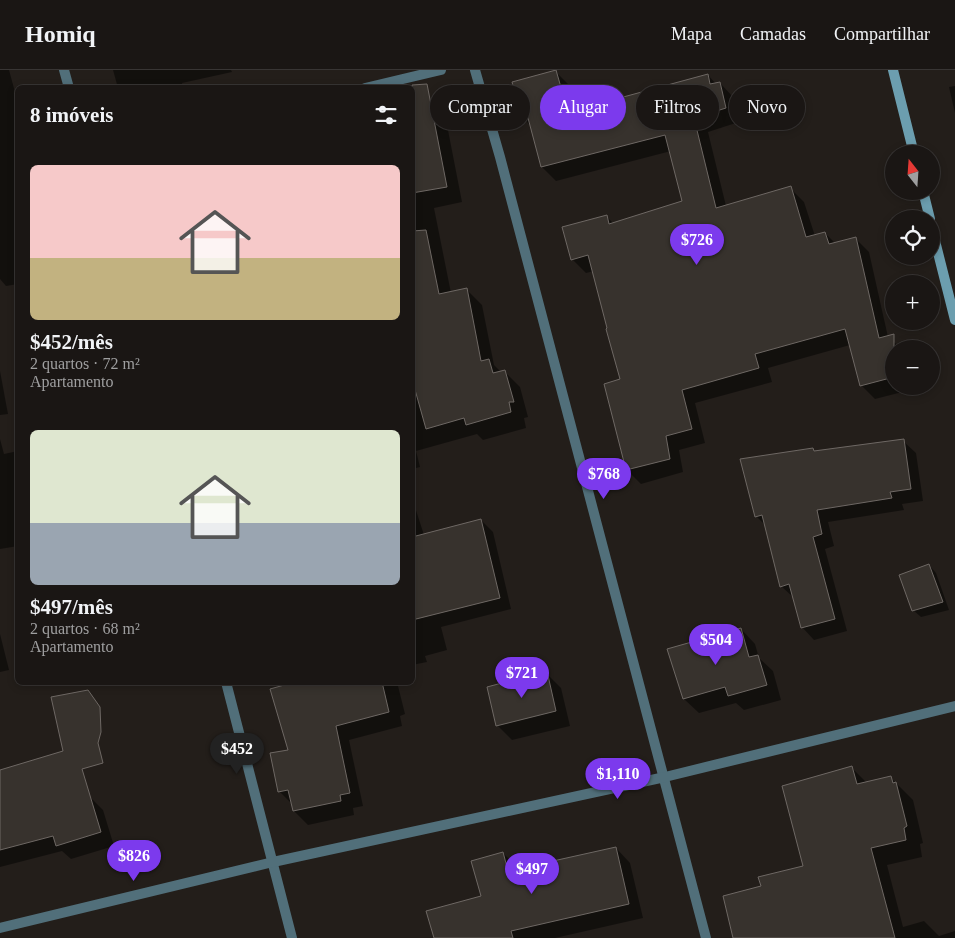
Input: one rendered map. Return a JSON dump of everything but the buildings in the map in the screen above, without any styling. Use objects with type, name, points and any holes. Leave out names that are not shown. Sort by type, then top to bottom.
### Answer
[{"type":"street","points":[[64,70],[68,85]]},
{"type":"street","points":[[378,85],[441,70]]},
{"type":"street","points":[[474,70],[503,166],[706,938]]},
{"type":"street","points":[[893,70],[912,145]]},
{"type":"street","points":[[940,260],[955,319]]},
{"type":"street","points":[[227,685],[292,938]]},
{"type":"street","points":[[0,928],[273,862],[665,777],[955,706]]}]
